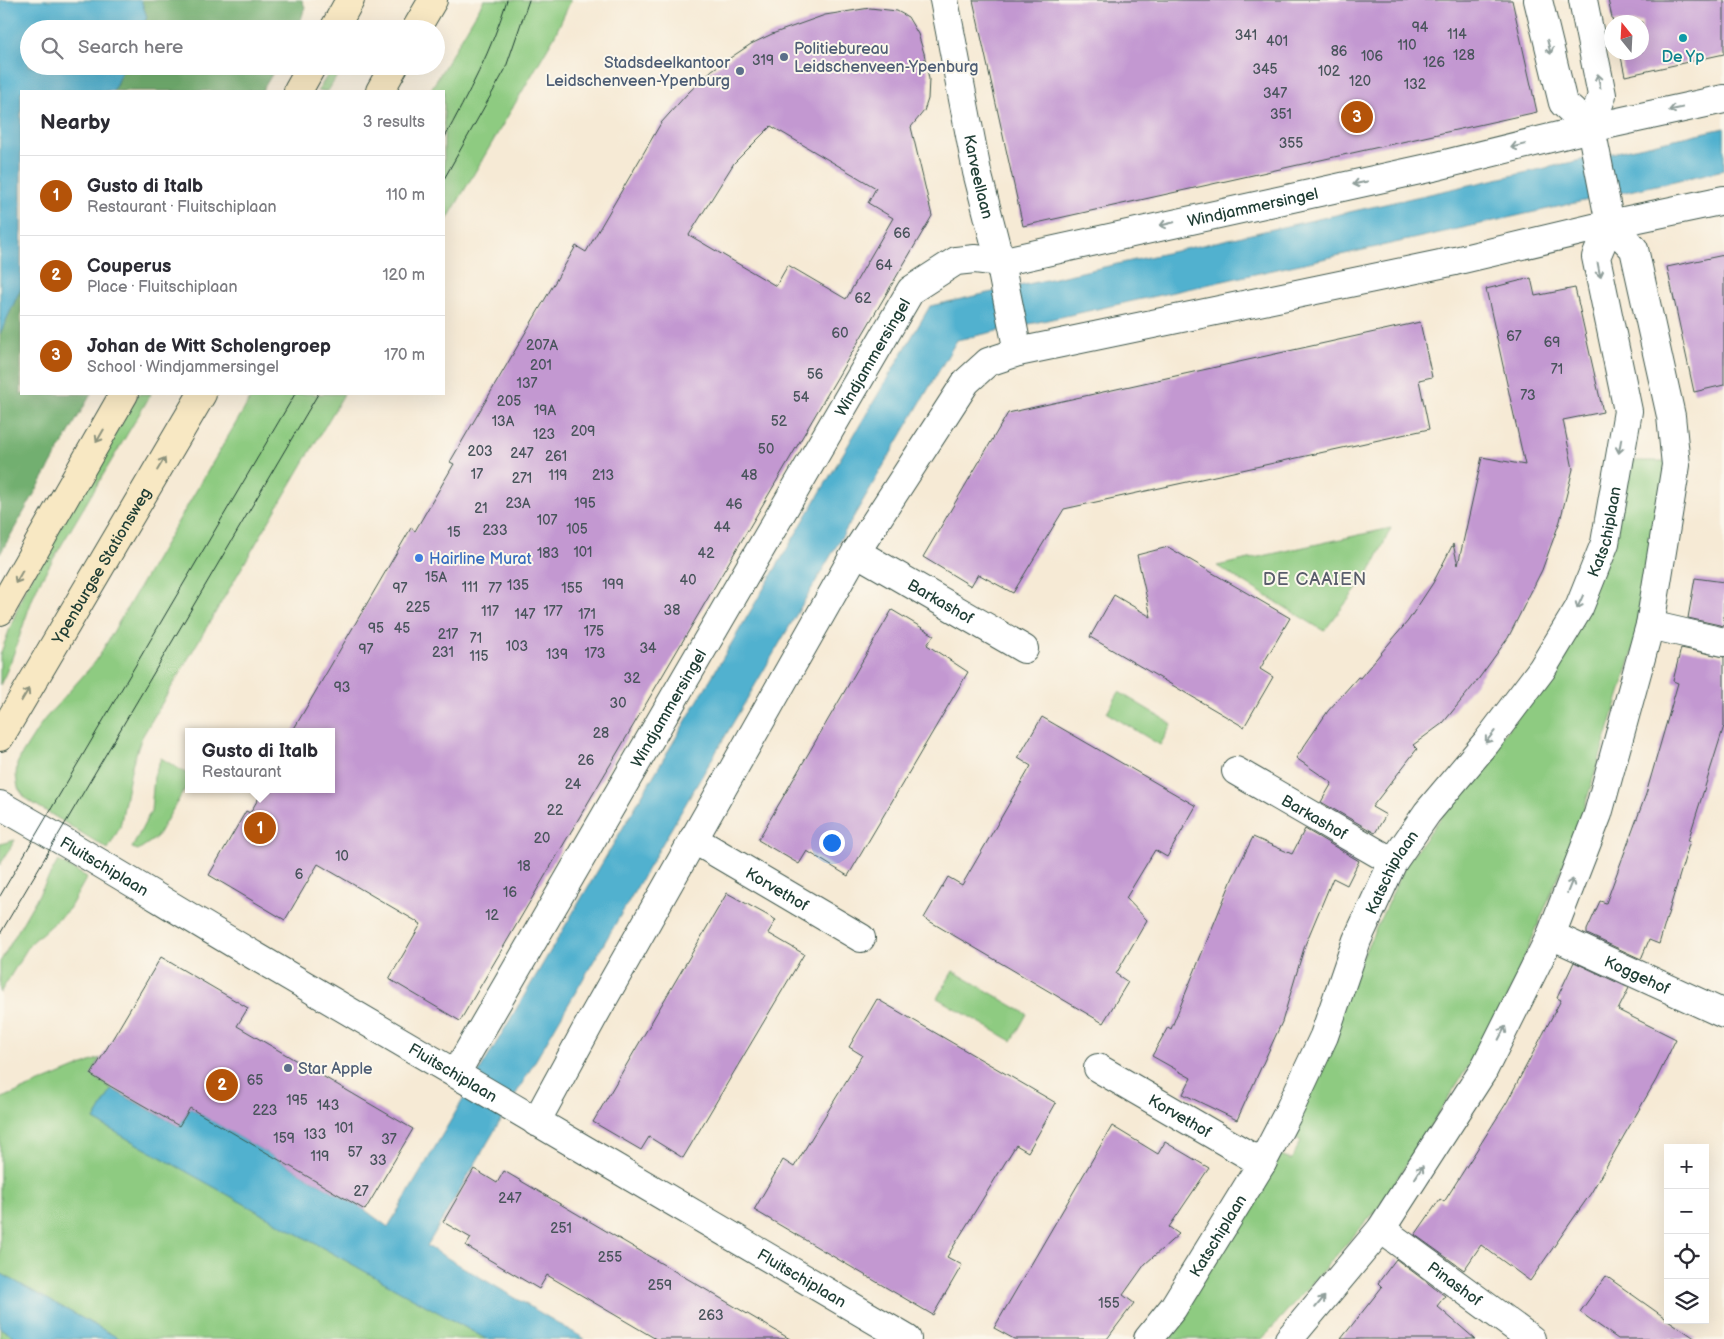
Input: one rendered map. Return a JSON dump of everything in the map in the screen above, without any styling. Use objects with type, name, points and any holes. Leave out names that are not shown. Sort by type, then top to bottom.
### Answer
[{"type":"main road","points":[[339,20],[350,0]]},
{"type":"main road","points":[[421,20],[433,0]]},
{"type":"main road","points":[[299,90],[307,75]]},
{"type":"main road","points":[[381,90],[389,75]]},
{"type":"main road","points":[[0,610],[123,395]]},
{"type":"main road","name":"Ypenburgse Stationsweg","points":[[0,736],[201,395]]},
{"type":"street","name":"Karveellaan","points":[[944,0],[978,172],[1016,342]]},
{"type":"street","points":[[1538,0],[1562,103],[1591,128]]},
{"type":"street","points":[[1289,1339],[1381,1229],[1483,1071],[1551,934],[1598,814],[1650,625],[1676,465],[1671,416],[1634,249],[1608,213],[1591,128],[1602,95],[1583,0]]},
{"type":"street","name":"Windjammersingel","points":[[461,1076],[911,290],[956,261],[975,259],[1002,273],[1591,128],[1724,99]]},
{"type":"street","points":[[536,1122],[693,839],[856,552],[966,382],[988,362],[1016,342],[1455,261],[1608,213],[1724,200]]},
{"type":"street","name":"Katschiplaan","points":[[1148,1339],[1172,1308],[1262,1163],[1324,1036],[1357,940],[1393,862],[1428,813],[1486,743],[1542,669],[1578,608],[1605,543],[1628,410],[1596,257],[1608,213]]},
{"type":"street","points":[[1628,410],[1671,416]]},
{"type":"street","name":"Barkashof","points":[[856,552],[1024,649]]},
{"type":"street","points":[[1650,625],[1724,642]]},
{"type":"street","name":"Barkashof","points":[[1236,771],[1393,862]]},
{"type":"street","name":"Fluitschiplaan","points":[[0,805],[907,1339]]},
{"type":"street","name":"Korvethof","points":[[693,839],[861,938]]},
{"type":"street","name":"Koggehof","points":[[1551,934],[1724,1014]]},
{"type":"street","name":"Korvethof","points":[[1098,1068],[1262,1163]]},
{"type":"street","name":"Pinashof","points":[[1381,1229],[1530,1339]]},
{"type":"green space","points":[[141,0],[302,0],[305,7],[301,20],[146,20],[147,17]]},
{"type":"green space","points":[[484,0],[571,0],[554,37],[445,223],[445,90],[431,90],[439,75],[445,75],[445,66]]},
{"type":"green space","points":[[120,75],[272,75],[263,90],[113,90]]},
{"type":"green space","points":[[328,75],[338,75],[329,90],[319,90]]},
{"type":"green space","points":[[20,290],[20,395],[90,395],[0,554],[0,334]]},
{"type":"green space","points":[[137,395],[150,395],[39,583],[0,685],[0,655],[25,588]]},
{"type":"green space","points":[[252,395],[343,395],[142,737],[132,765],[120,827],[108,849],[26,799],[18,788],[16,775],[17,764],[22,754],[43,721],[96,661]]},
{"type":"green space","points":[[1626,461],[1668,461],[1638,635],[1576,834],[1500,1016],[1380,1206],[1262,1339],[1162,1339],[1279,1154],[1291,1160],[1301,1141],[1289,1134],[1360,962],[1406,864],[1553,669]]},
{"type":"green space","points":[[1391,528],[1370,572],[1324,631],[1217,566]]},
{"type":"green space","points":[[1119,692],[1172,724],[1160,745],[1107,713]]},
{"type":"green space","points":[[161,758],[185,773],[185,789],[156,838],[138,850],[132,848],[151,811],[154,776]]},
{"type":"green space","points":[[15,840],[0,865],[0,844]]},
{"type":"green space","points":[[58,861],[87,877],[69,909],[30,944],[0,993],[0,962]]},
{"type":"green space","points":[[953,971],[1027,1014],[1012,1041],[937,998]]},
{"type":"green space","points":[[100,1058],[92,1075],[112,1089],[94,1120],[486,1339],[120,1339],[0,1273],[0,1099]]},
{"type":"green space","points":[[0,1328],[18,1339],[0,1339]]},
{"type":"water","points":[[0,0],[141,0],[147,17],[146,20],[20,20],[20,75],[120,75],[113,90],[20,90],[20,290],[0,334]]},
{"type":"water","points":[[1724,128],[1724,170],[957,340],[427,1246],[585,1339],[486,1339],[94,1120],[112,1089],[179,1126],[190,1108],[365,1210],[388,1227],[930,306]]},
{"type":"water","points":[[0,1273],[120,1339],[18,1339],[0,1328]]},
{"type":"building","points":[[973,0],[1512,0],[1537,112],[1023,226]]},
{"type":"building","name":"De Yp","points":[[1608,0],[1724,0],[1724,54],[1625,76],[1622,60],[1649,60],[1649,15],[1611,15]]},
{"type":"building","points":[[870,8],[897,11],[908,17],[918,34],[929,79],[928,99],[924,111],[911,127],[932,216],[460,1021],[389,979],[421,924],[318,864],[285,920],[209,875],[246,811],[250,813],[262,793],[335,793],[335,728],[294,728],[411,528],[415,531],[454,464],[450,462],[576,246],[586,252],[661,123],[687,94],[712,70],[751,44],[772,34],[825,15]],"holes":[[[771,126],[876,188],[868,203],[893,218],[846,299],[788,265],[776,286],[689,235],[734,163]]]},
{"type":"building","points":[[1724,255],[1724,385],[1694,392],[1667,267]]},
{"type":"building","points":[[1531,278],[1535,296],[1575,288],[1603,412],[1563,420],[1573,469],[1560,521],[1542,570],[1508,638],[1443,723],[1413,745],[1417,749],[1372,807],[1386,815],[1375,833],[1321,802],[1332,783],[1296,758],[1328,711],[1358,677],[1360,678],[1408,621],[1433,583],[1453,544],[1458,565],[1482,457],[1525,465],[1486,289]]},
{"type":"building","points":[[1420,322],[1432,377],[1419,380],[1429,429],[1064,509],[1013,593],[978,574],[971,586],[923,557],[1008,413]]},
{"type":"building","points":[[1168,547],[1290,618],[1260,669],[1273,677],[1244,727],[1090,637],[1114,595],[1151,617],[1137,555]]},
{"type":"building","points":[[1695,578],[1724,582],[1724,626],[1688,618]]},
{"type":"building","points":[[892,610],[934,635],[927,645],[968,672],[848,876],[807,851],[799,864],[758,840]]},
{"type":"building","points":[[1681,648],[1724,657],[1724,726],[1688,841],[1690,841],[1659,944],[1649,940],[1641,959],[1587,934],[1587,930],[1600,901],[1606,903],[1646,794],[1678,683],[1673,681]]},
{"type":"building","points":[[1042,717],[1196,806],[1167,857],[1155,850],[1126,898],[1147,920],[1116,974],[1128,982],[1103,1023],[924,918],[948,877],[962,885],[1031,766],[1018,758]]},
{"type":"building","points":[[1305,829],[1359,861],[1347,885],[1333,878],[1305,945],[1282,1022],[1237,1120],[1183,1094],[1191,1078],[1152,1056],[1168,1027],[1171,1029],[1233,877],[1253,837],[1292,854]]},
{"type":"building","points":[[727,893],[776,920],[768,933],[804,954],[683,1158],[649,1137],[641,1150],[593,1122]]},
{"type":"building","points":[[161,957],[248,1008],[237,1026],[413,1129],[365,1210],[190,1108],[179,1126],[91,1075]]},
{"type":"building","points":[[1574,962],[1629,988],[1618,1010],[1676,1039],[1656,1080],[1591,1193],[1530,1281],[1481,1245],[1464,1270],[1415,1235],[1440,1199],[1444,1202],[1507,1102],[1561,1000],[1557,998]]},
{"type":"building","points":[[877,999],[1056,1103],[1028,1152],[1016,1145],[947,1257],[962,1265],[933,1315],[754,1210],[783,1160],[794,1167],[862,1055],[849,1047]]},
{"type":"building","points":[[1112,1126],[1158,1154],[1165,1142],[1209,1168],[1169,1227],[1179,1234],[1145,1264],[1123,1295],[1134,1303],[1107,1339],[1014,1339],[994,1328]]},
{"type":"building","points":[[474,1169],[497,1183],[504,1171],[790,1339],[656,1339],[547,1275],[539,1289],[466,1246],[471,1238],[443,1222]]},
{"type":"building","points":[[1396,1259],[1445,1296],[1437,1306],[1475,1339],[1341,1339],[1382,1287],[1378,1283]]},
{"type":"building","points":[[1606,1276],[1664,1317],[1664,1324],[1674,1324],[1696,1339],[1618,1339],[1580,1312]]},
{"type":"tram line","points":[[445,137],[487,54],[507,0]]},
{"type":"tram line","points":[[445,177],[505,70],[529,0]]},
{"type":"tram line","points":[[0,896],[294,395]]},
{"type":"tram line","points":[[0,934],[317,395]]},
{"type":"place","name":"De Yp","points":[[1683,38]]},
{"type":"place","name":"Politiebureau Leidschenveen-Ypenburg","points":[[784,57]]},
{"type":"place","name":"Stadsdeelkantoor Leidschenveen-Ypenburg","points":[[740,71]]},
{"type":"place","name":"Johan de Witt Scholengroep","points":[[1357,117]]},
{"type":"place","name":"Hairline Murat","points":[[419,558]]},
{"type":"place","name":"Gusto di Italb","points":[[260,828]]},
{"type":"place","name":"Star Apple","points":[[288,1068]]},
{"type":"place","name":"Couperus","points":[[222,1085]]},
{"type":"district","name":"DE CAAIEN","points":[[1315,579]]}]
